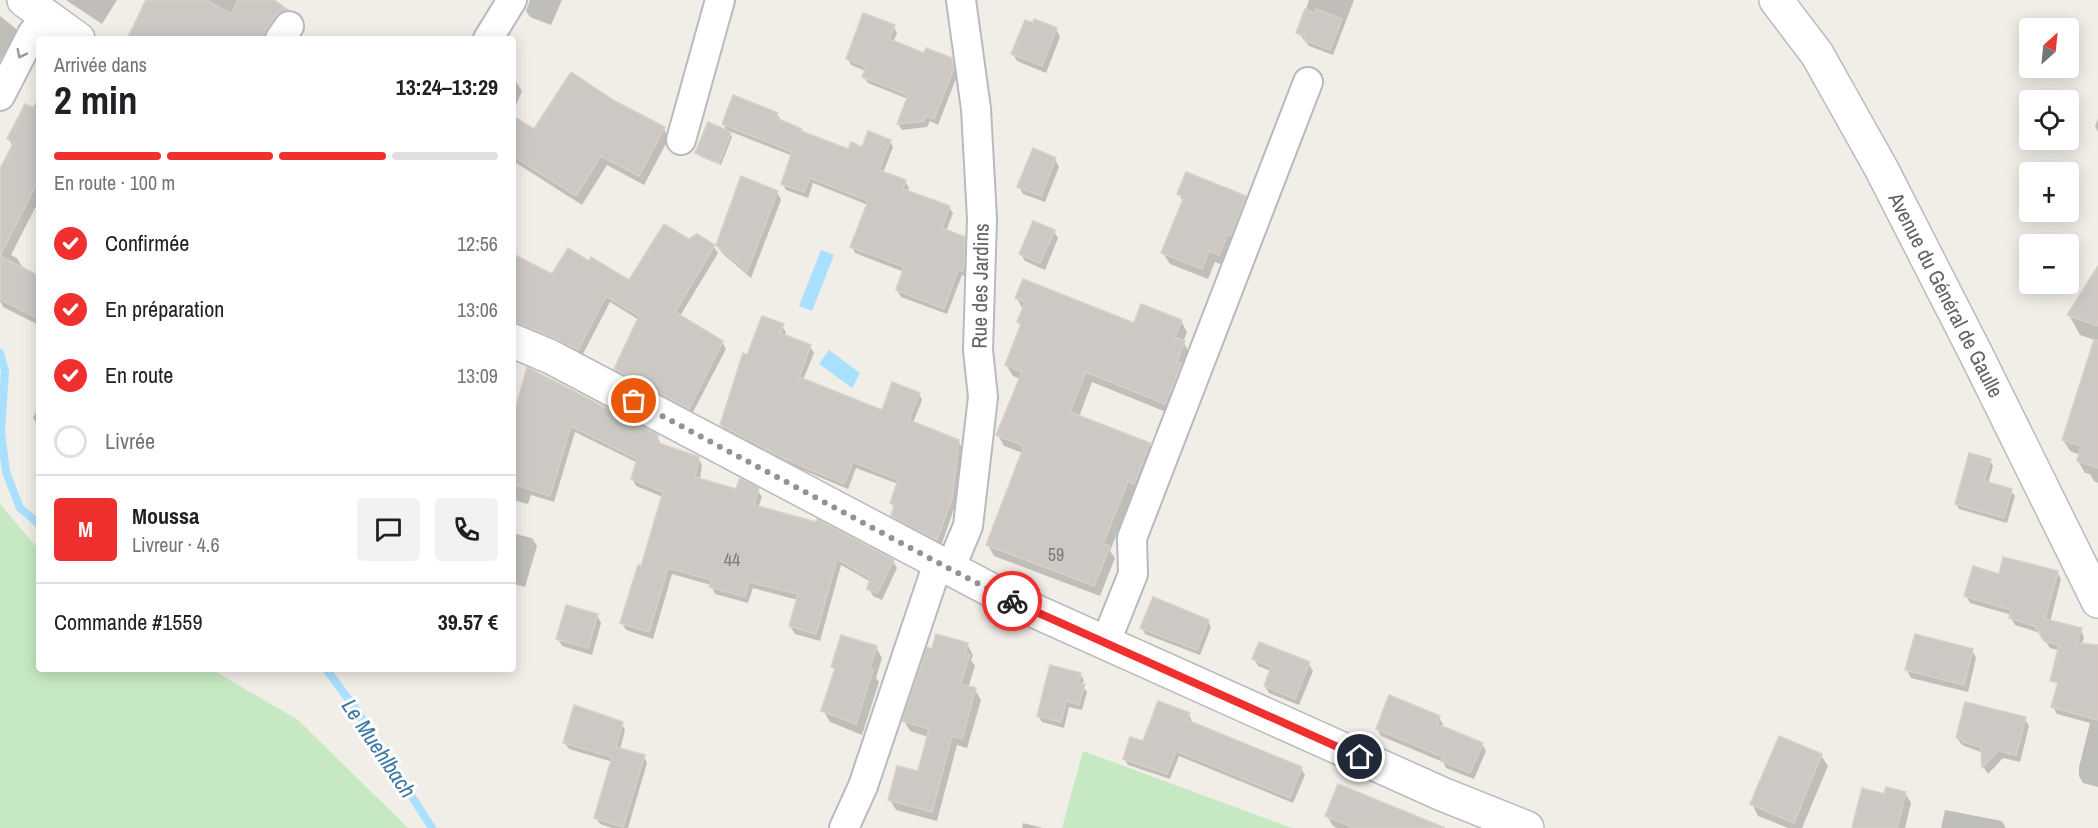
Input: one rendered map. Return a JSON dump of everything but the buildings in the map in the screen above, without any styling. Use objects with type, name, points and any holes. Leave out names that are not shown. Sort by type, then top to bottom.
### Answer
[{"type":"street","points":[[490,36],[512,0]]},
{"type":"street","points":[[681,140],[720,0]]},
{"type":"street","name":"Rue des Jardins","points":[[844,828],[863,786],[944,566],[968,526],[983,397],[978,350],[982,208],[976,109],[961,0]]},
{"type":"street","name":"Avenue du Général de Gaulle","points":[[1776,0],[1817,54],[1881,168],[2098,601]]},
{"type":"street","points":[[0,96],[32,34],[35,8],[74,36]]},
{"type":"street","points":[[1109,645],[1132,574],[1132,538],[1308,82]]},
{"type":"street","points":[[516,342],[551,357],[944,566],[1109,645],[1442,794],[1527,828]]},
{"type":"green space","points":[[0,504],[36,546],[36,672],[216,672],[298,720],[408,828],[0,828]]},
{"type":"green space","points":[[1083,751],[1292,828],[1062,828]]},
{"type":"water","points":[[821,250],[834,255],[812,311],[799,306]]},
{"type":"water","points":[[829,350],[860,373],[852,388],[819,364]]},
{"type":"waterway","name":"Le Muehlbach","points":[[0,353],[5,371],[1,432],[6,472],[20,508],[36,521]]},
{"type":"waterway","name":"Le Muehlbach","points":[[328,672],[355,708],[432,828]]},
{"type":"way so far","points":[[634,401],[1012,601]]},
{"type":"route","points":[[1012,601],[1360,757]]}]
